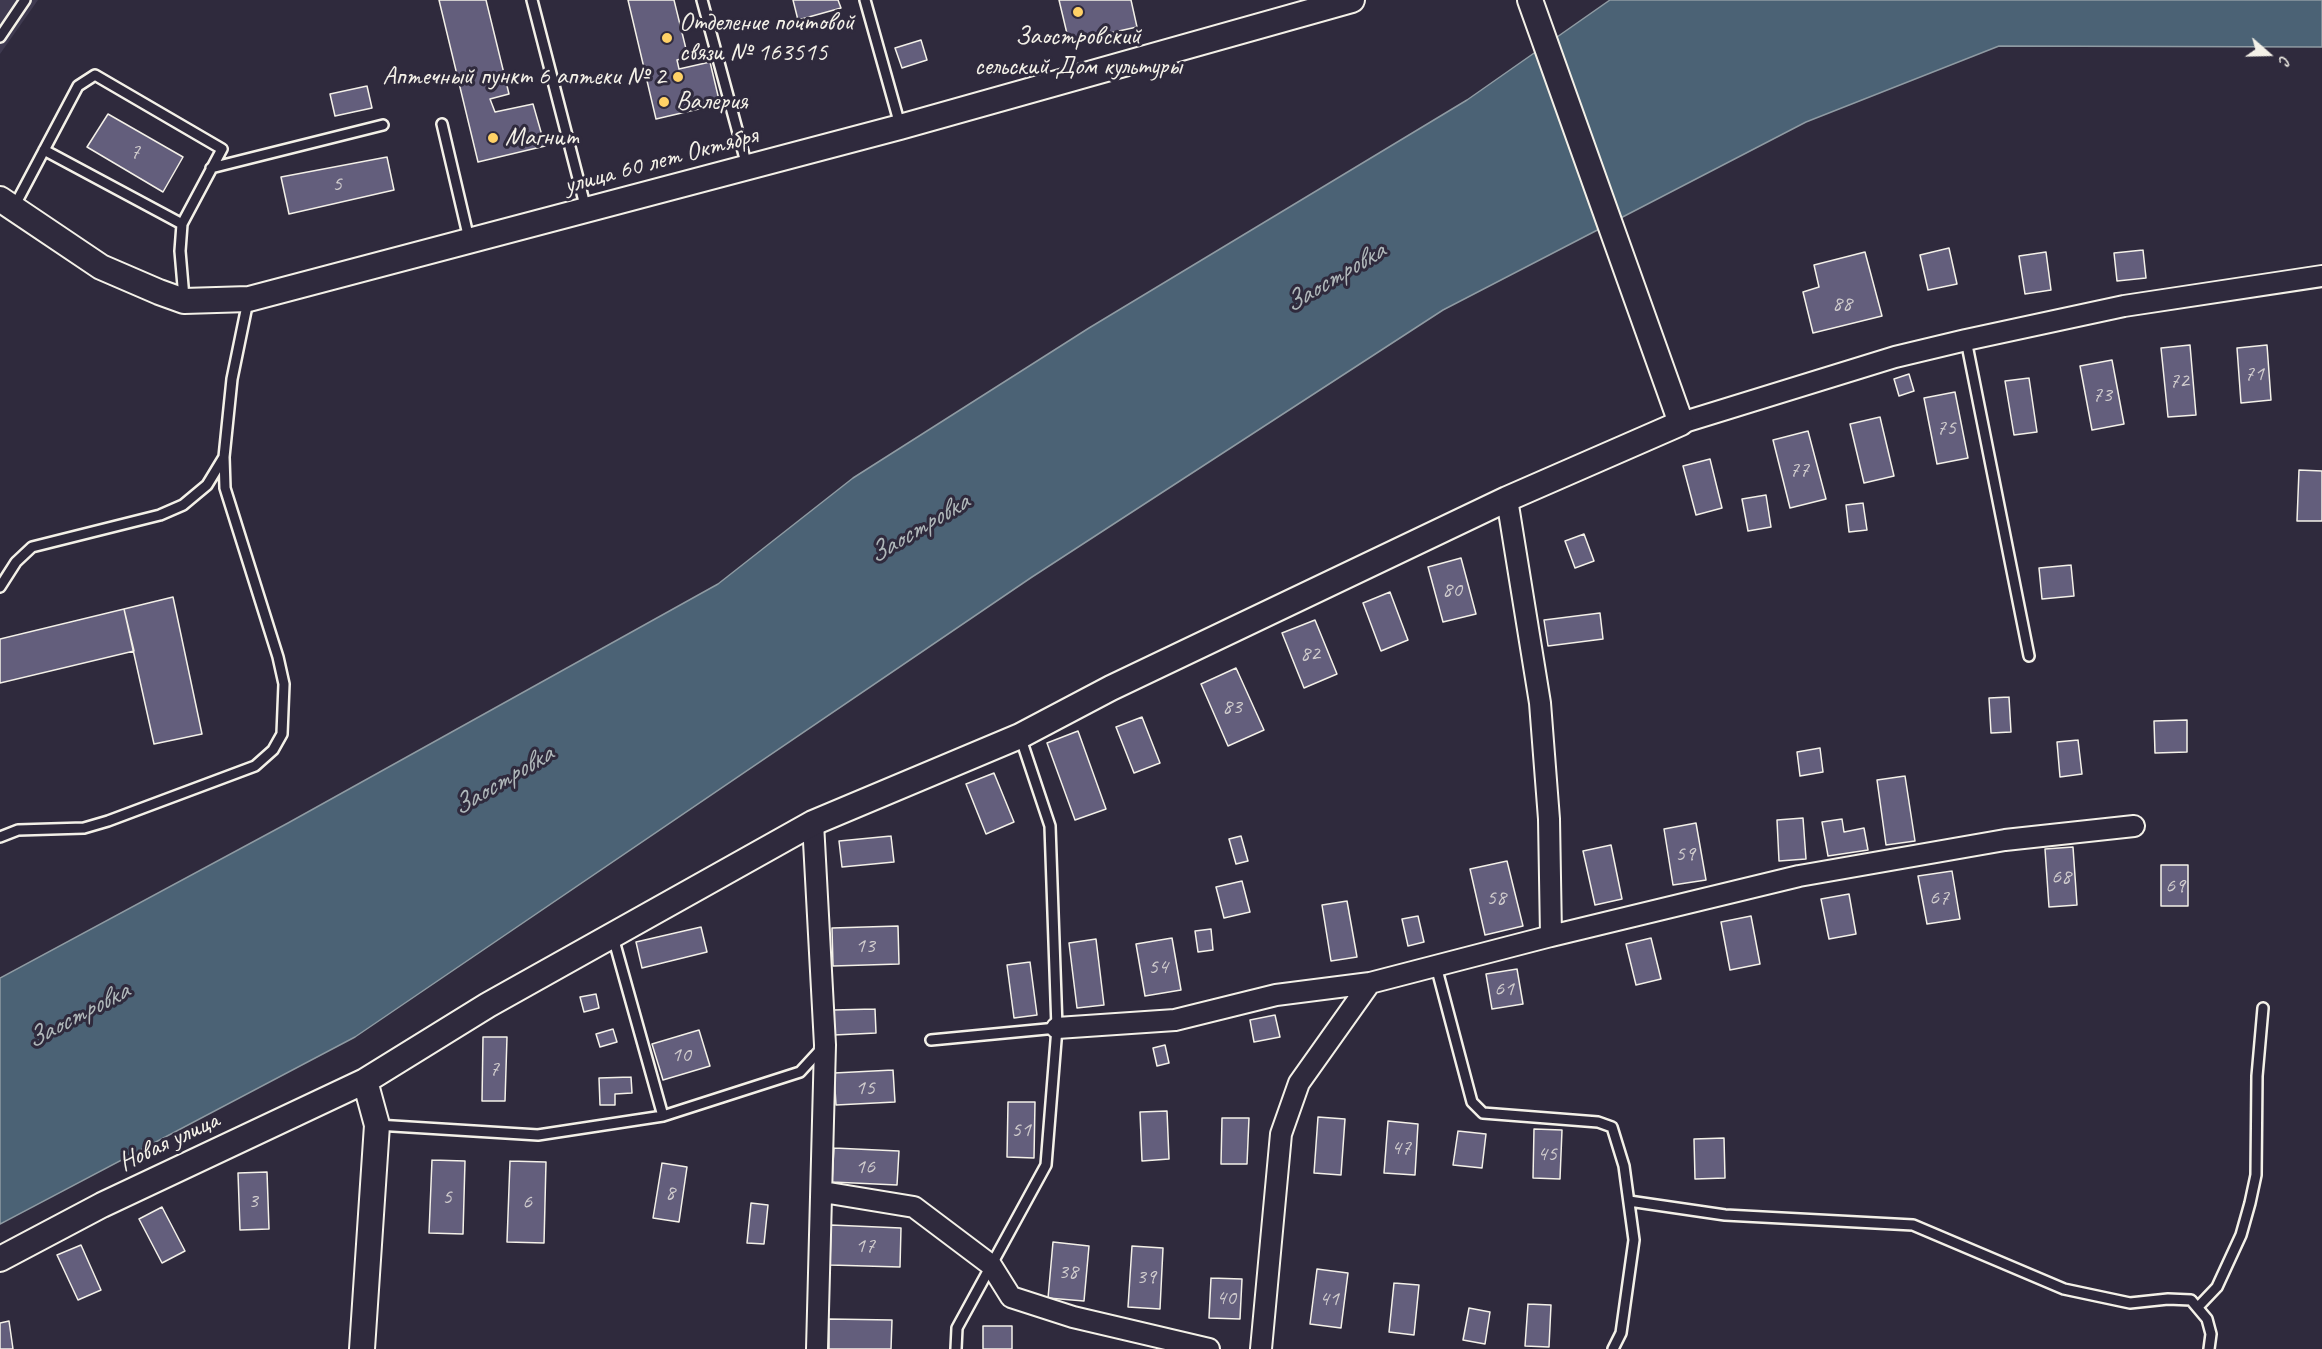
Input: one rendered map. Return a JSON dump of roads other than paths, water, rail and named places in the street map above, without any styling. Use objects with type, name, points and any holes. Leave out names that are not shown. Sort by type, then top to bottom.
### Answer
[{"type":"street","name":"улица 60 лет Октября","points":[[6,203],[100,267],[184,301],[249,299],[469,239],[587,211],[900,127],[1352,0]]},
{"type":"street","points":[[1534,11],[1681,423],[1895,357],[1966,340],[2124,306],[2322,276]]},
{"type":"street","name":"Новая улица","points":[[0,1259],[102,1205],[365,1081],[488,1005],[813,823],[1020,736],[1111,688],[1507,499],[1681,423]]},
{"type":"street","points":[[1507,499],[1540,703],[1549,819],[1551,936]]},
{"type":"street","points":[[813,823],[825,1046],[823,1192],[817,1349]]},
{"type":"street","points":[[1057,1028],[1175,1020],[1276,995],[1370,983],[1551,936],[1799,876],[2005,840],[2134,826]]},
{"type":"street","points":[[1261,1349],[1281,1134],[1299,1083],[1370,983]]},
{"type":"street","points":[[362,1349],[377,1125],[365,1081]]},
{"type":"street","points":[[823,1192],[914,1207],[991,1265],[1011,1297],[1073,1317],[1209,1349]]},
{"type":"lane","points":[[0,37],[26,0]]},
{"type":"lane","points":[[532,0],[587,211]]},
{"type":"lane","points":[[702,0],[747,168]]},
{"type":"lane","points":[[865,0],[900,127]]},
{"type":"lane","points":[[6,203],[44,150],[78,86],[95,75],[222,149],[182,224],[180,251],[184,301]]},
{"type":"lane","points":[[442,124],[469,239]]},
{"type":"lane","points":[[212,168],[383,125]]},
{"type":"lane","points":[[44,150],[182,224]]},
{"type":"lane","points":[[0,837],[18,830],[84,828],[108,821],[255,766],[273,750],[282,734],[284,684],[278,657],[225,488],[224,457],[232,379],[249,299]]},
{"type":"lane","points":[[1966,340],[2029,656]]},
{"type":"lane","points":[[0,587],[16,562],[32,547],[160,515],[183,505],[207,484],[224,457]]},
{"type":"lane","points":[[956,1349],[957,1328],[1046,1165],[1057,1028],[1050,826],[1020,736]]},
{"type":"lane","points":[[612,936],[663,1116]]},
{"type":"lane","points":[[1436,966],[1472,1102],[1483,1113],[1598,1122],[1612,1127],[1624,1166],[1634,1240],[1621,1333],[1613,1349]]},
{"type":"lane","points":[[2198,1307],[2217,1287],[2241,1235],[2250,1203],[2256,1175],[2257,1076],[2263,1008]]},
{"type":"lane","points":[[931,1040],[1057,1028]]},
{"type":"lane","points":[[377,1125],[538,1135],[663,1116],[800,1072],[825,1046]]},
{"type":"lane","points":[[1629,1201],[1725,1215],[1913,1225],[2064,1289],[2130,1303],[2168,1299],[2191,1300],[2207,1319],[2211,1334],[2209,1349]]},
{"type":"water","name":"Заостровка","points":[[1610,0],[2322,0],[2322,47],[1999,46],[1806,122],[1443,310],[1032,577],[355,1037],[0,1224],[0,978],[288,823],[718,584],[853,478],[1089,328],[1467,100]]},
{"type":"place","name":"Заостровский сельский Дом культуры","points":[[1078,12]]},
{"type":"place","name":"Отделение почтовой связи № 163515","points":[[667,38]]},
{"type":"place","name":"Аптечный пункт 6 аптеки № 2","points":[[678,77]]},
{"type":"place","name":"Валерия","points":[[664,102]]},
{"type":"place","name":"Магнит","points":[[493,138]]}]
